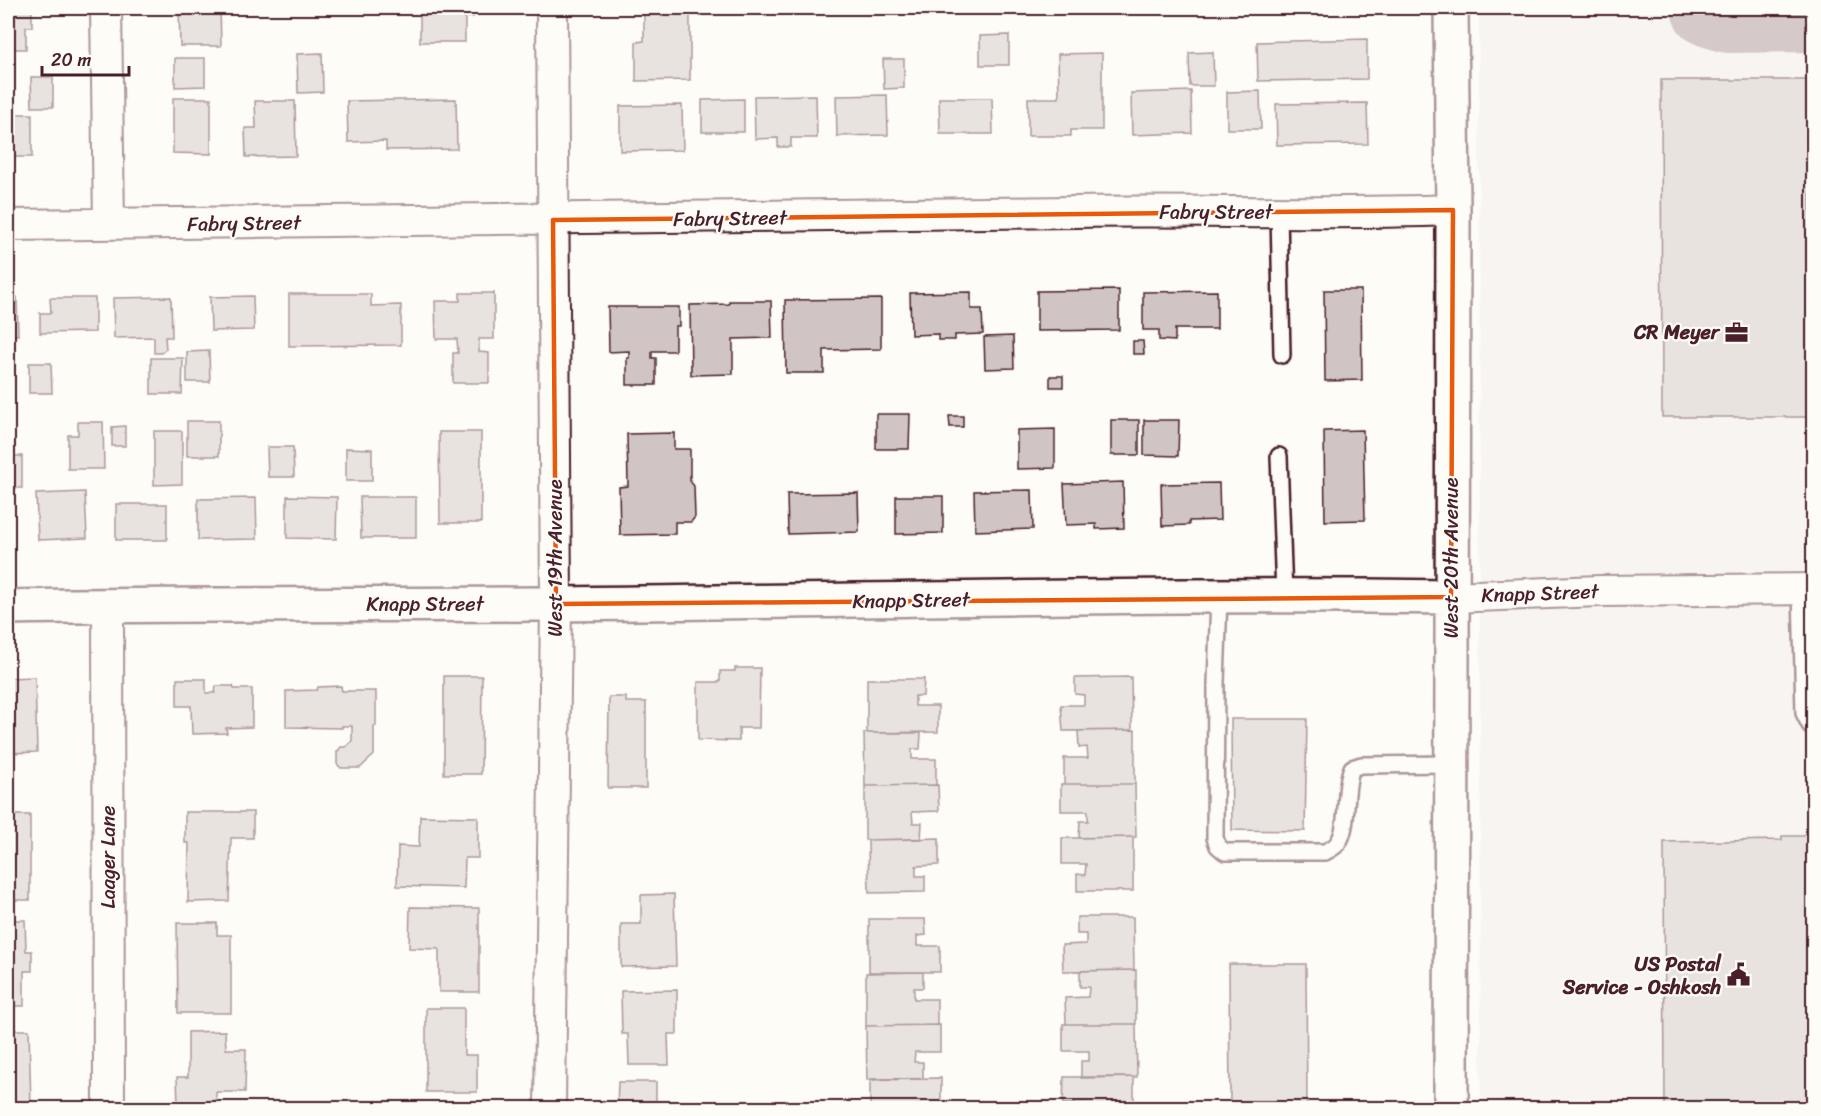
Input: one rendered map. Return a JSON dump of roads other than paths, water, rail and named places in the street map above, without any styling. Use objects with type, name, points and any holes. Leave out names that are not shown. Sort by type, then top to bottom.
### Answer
[{"type":"street","points":[[106,8],[109,224]]},
{"type":"street","name":"West 19th Avenue","points":[[550,1108],[556,604],[552,8]]},
{"type":"street","name":"West 20th Avenue","points":[[1451,8],[1453,210],[1451,1108]]},
{"type":"street","name":"Fabry Street","points":[[8,225],[1096,212],[1386,213],[1453,210]]},
{"type":"street","name":"Knapp Street","points":[[8,607],[556,604],[1284,595],[1451,597],[1600,591],[1807,589]]},
{"type":"street","name":"Laager Lane","points":[[108,605],[109,1108]]},
{"type":"lane","points":[[1279,213],[1282,355]]},
{"type":"lane","points":[[1279,456],[1284,595]]},
{"type":"lane","points":[[1807,589],[1804,713],[1810,724],[1814,726]]},
{"type":"lane","points":[[1219,596],[1215,838],[1218,846],[1226,852],[1325,852],[1338,844],[1344,829],[1348,778],[1352,768],[1361,765],[1452,764]]},
{"type":"place","name":"CR Meyer","points":[[1737,332]]},
{"type":"place","name":"US Postal Service - Oshkosh","points":[[1739,975]]}]
